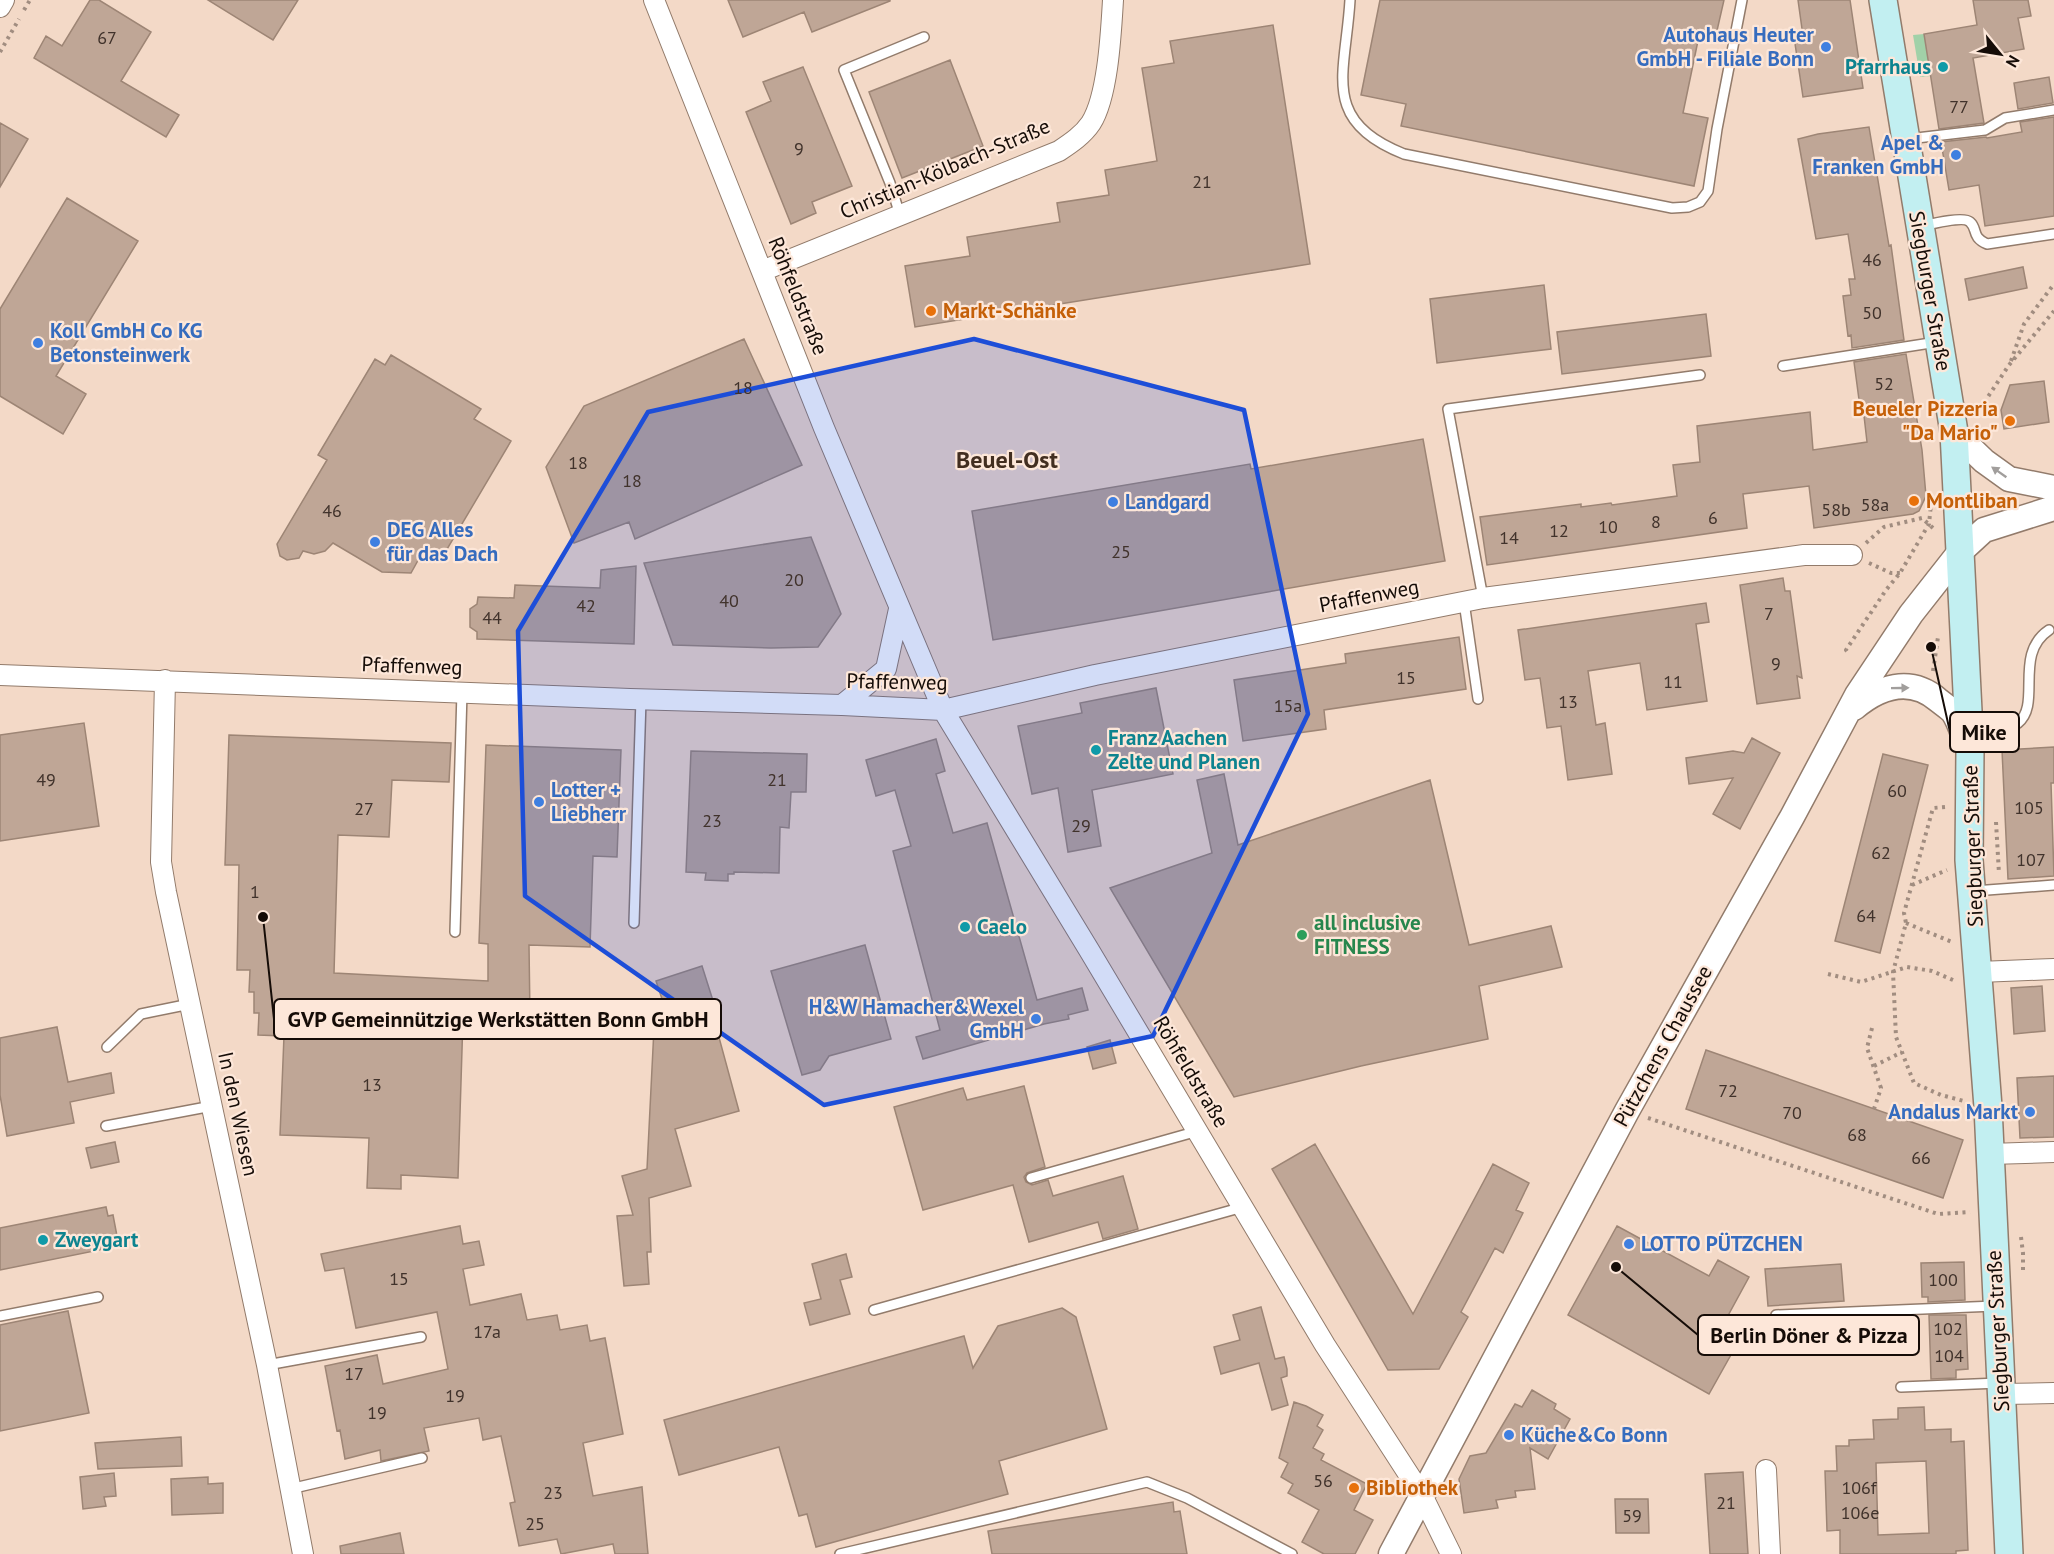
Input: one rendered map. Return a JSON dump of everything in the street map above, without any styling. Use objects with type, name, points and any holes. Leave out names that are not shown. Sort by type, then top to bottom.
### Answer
[{"type":"main road","name":"Siegburger Straße","points":[[1883,0],[1954,432],[1969,739],[1970,860],[1988,1107],[2009,1554]]},
{"type":"street","points":[[0,7],[4,0]]},
{"type":"street","name":"Röhfeldstraße","points":[[654,0],[899,609],[943,710],[1325,1345],[1422,1495],[1451,1554]]},
{"type":"street","name":"Christian-Kölbach-Straße","points":[[762,271],[1059,151],[1077,138],[1090,124],[1097,110],[1103,88],[1113,0]]},
{"type":"street","points":[[1954,432],[1984,461],[2009,479],[2054,488]]},
{"type":"street","name":"Pützchens Chaussee","points":[[1391,1554],[1627,1111],[1857,695],[1911,614],[1959,553],[1984,530],[2054,508]]},
{"type":"street","name":"Pfaffenweg","points":[[0,675],[943,710],[1095,675],[1474,600],[1793,556],[1852,555]]},
{"type":"street","points":[[842,705],[886,669],[899,609]]},
{"type":"street","name":"In den Wiesen","points":[[165,680],[161,862],[267,1365],[303,1554]]},
{"type":"street","points":[[1849,712],[1875,692],[1895,687],[1913,688],[1929,692],[1953,712],[1969,739]]},
{"type":"street","points":[[1978,972],[2054,969]]},
{"type":"street","points":[[1990,1155],[2054,1152]]},
{"type":"street","points":[[2001,1388],[2054,1393]]},
{"type":"street","points":[[1766,1470],[1770,1554]]},
{"type":"lane","points":[[1350,0],[1342,80],[1344,103],[1353,121],[1370,137],[1404,154],[1672,208],[1688,207],[1700,202],[1708,191],[1743,0]]},
{"type":"lane","points":[[900,215],[890,183],[844,70],[924,37]]},
{"type":"lane","points":[[1905,139],[1985,130],[2005,118],[2054,110]]},
{"type":"lane","points":[[1919,226],[1960,219],[1967,220],[1971,222],[1976,236],[1987,244],[2054,234]]},
{"type":"lane","points":[[1783,366],[1939,342]]},
{"type":"lane","points":[[1478,699],[1474,600],[1448,409],[1700,375]]},
{"type":"lane","points":[[1969,739],[2018,723],[2024,718],[2027,710],[2029,663],[2032,652],[2036,642],[2049,630]]},
{"type":"lane","points":[[454,932],[462,692]]},
{"type":"lane","points":[[634,923],[641,699]]},
{"type":"lane","points":[[1972,891],[2054,885]]},
{"type":"lane","points":[[107,1047],[141,1014],[190,1004]]},
{"type":"lane","points":[[106,1126],[212,1106]]},
{"type":"lane","points":[[1031,1178],[1198,1131]]},
{"type":"lane","points":[[874,1310],[1243,1207]]},
{"type":"lane","points":[[0,1316],[98,1297]]},
{"type":"lane","points":[[1776,1315],[1997,1306]]},
{"type":"lane","points":[[267,1365],[421,1337]]},
{"type":"lane","points":[[1901,1387],[2001,1388]]},
{"type":"lane","points":[[291,1489],[422,1458]]},
{"type":"lane","points":[[840,1554],[1147,1482],[1187,1498],[1292,1554]]},
{"type":"path","points":[[0,52],[30,0]]},
{"type":"path","points":[[2009,364],[2024,324],[2054,284]]},
{"type":"path","points":[[1978,412],[2009,364],[2054,311]]},
{"type":"path","points":[[1847,651],[1888,592],[1900,573],[1929,524],[1922,518],[1884,527],[1852,555],[1891,573],[1900,573]]},
{"type":"path","points":[[1929,692],[1938,637],[1933,633]]},
{"type":"path","points":[[1971,804],[1933,808],[1904,913],[1906,923],[1893,972],[1896,1037],[1914,1083],[1941,1095],[1988,1107]]},
{"type":"path","points":[[1911,886],[1970,860]]},
{"type":"path","points":[[1906,923],[1978,972]]},
{"type":"path","points":[[1828,974],[1861,982],[1907,967],[1932,971],[1978,972]]},
{"type":"path","points":[[1872,1028],[1867,1048],[1881,1088],[1874,1109]]},
{"type":"path","points":[[1874,1066],[1902,1052]]},
{"type":"path","points":[[1627,1111],[1938,1214],[1992,1210]]},
{"type":"highlighted area","points":[[974,339],[1244,410],[1308,714],[1153,1036],[824,1105],[525,896],[518,631],[648,412]]},
{"type":"green space","points":[[1924,34],[1931,76],[1920,77],[1913,35]]},
{"type":"building","points":[[90,0],[99,0],[151,32],[121,81],[179,115],[166,137],[34,58],[46,36],[62,46]]},
{"type":"building","points":[[208,0],[298,0],[273,40]]},
{"type":"building","points":[[728,0],[890,1],[812,32],[804,12],[743,37]]},
{"type":"building","points":[[1380,0],[1724,0],[1716,35],[1700,31],[1683,113],[1708,118],[1694,186],[1401,126],[1406,104],[1361,95]]},
{"type":"building","points":[[1798,0],[1850,0],[1863,88],[1803,97],[1794,37],[1803,36]]},
{"type":"building","points":[[1973,0],[2028,0],[2031,16],[2018,18],[2024,49],[1973,58],[1984,123],[1939,129],[1924,34],[1977,25]]},
{"type":"building","points":[[1273,25],[1310,264],[915,327],[905,266],[970,256],[967,237],[1060,222],[1057,203],[1109,195],[1105,170],[1157,161],[1142,68],[1174,63],[1170,41]]},
{"type":"building","points":[[950,60],[983,146],[902,178],[869,92]]},
{"type":"building","points":[[803,67],[852,186],[812,202],[816,213],[791,224],[746,112],[771,101],[763,82]]},
{"type":"building","points":[[2049,77],[2053,103],[2018,109],[2014,83]]},
{"type":"building","points":[[2054,117],[2054,216],[1985,226],[1979,185],[1949,190],[1941,142],[2022,132],[2020,122]]},
{"type":"building","points":[[0,123],[28,139],[0,187]]},
{"type":"building","points":[[1869,127],[1889,246],[1891,245],[1904,340],[1852,348],[1851,335],[1848,336],[1843,296],[1851,295],[1849,279],[1855,279],[1848,234],[1816,239],[1798,139]]},
{"type":"building","name":"Koll GmbH Co KG Betonsteinwerk","points":[[67,198],[138,241],[56,376],[86,394],[63,434],[0,396],[0,309]]},
{"type":"building","points":[[2023,267],[2027,288],[1969,300],[1965,279]]},
{"type":"building","points":[[1544,285],[1551,349],[1437,363],[1430,299]]},
{"type":"building","points":[[1706,314],[1711,356],[1562,374],[1557,332]]},
{"type":"building","points":[[744,339],[802,465],[635,539],[629,522],[574,543],[546,467],[584,406]]},
{"type":"building","points":[[1906,354],[1922,450],[1926,496],[1919,511],[1913,514],[1814,528],[1809,486],[1743,494],[1747,528],[1487,565],[1480,517],[1581,504],[1581,507],[1611,503],[1612,505],[1677,496],[1673,465],[1700,462],[1697,426],[1810,412],[1813,450],[1867,442],[1854,362]]},
{"type":"building","points":[[391,355],[481,409],[474,419],[511,441],[443,556],[426,546],[411,573],[382,572],[333,543],[325,551],[314,554],[303,551],[299,558],[287,560],[280,556],[277,544],[327,460],[318,455],[375,359],[385,365]]},
{"type":"building","points":[[2044,381],[2049,422],[2004,429],[2001,410],[2010,385]]},
{"type":"building","points":[[1423,439],[1445,561],[993,640],[972,511],[1250,464],[1251,469]]},
{"type":"building","points":[[811,537],[841,614],[818,647],[673,645],[644,563]]},
{"type":"building","points":[[636,566],[634,644],[477,639],[477,632],[470,627],[470,609],[477,604],[478,597],[514,598],[515,585],[600,588],[601,570]]},
{"type":"building","points":[[1783,578],[1785,591],[1790,591],[1802,678],[1797,676],[1800,698],[1757,704],[1740,585]]},
{"type":"building","points":[[1706,603],[1709,622],[1696,624],[1707,701],[1647,710],[1640,663],[1588,671],[1596,725],[1605,723],[1612,774],[1568,780],[1561,726],[1547,728],[1540,678],[1525,680],[1518,630]]},
{"type":"building","points":[[1459,637],[1466,689],[1324,710],[1326,729],[1243,741],[1234,680],[1346,663],[1345,654]]},
{"type":"building","name":"Franz Aachen Zelte und Planen","points":[[1156,688],[1173,774],[1092,790],[1101,846],[1068,852],[1058,788],[1032,794],[1018,726],[1082,713],[1080,703]]},
{"type":"building","points":[[84,723],[99,826],[0,841],[0,735]]},
{"type":"building","points":[[229,735],[451,743],[449,782],[392,780],[389,837],[338,835],[334,973],[488,981],[488,944],[479,943],[486,745],[621,750],[617,857],[593,856],[590,947],[529,945],[530,1017],[463,1018],[458,1178],[401,1175],[401,1189],[367,1188],[369,1138],[280,1135],[284,1036],[258,1035],[259,1013],[254,1013],[254,992],[249,992],[250,970],[237,970],[239,865],[225,865]]},
{"type":"building","points":[[1752,738],[1780,753],[1740,829],[1713,814],[1733,778],[1689,784],[1686,758],[1733,751],[1744,753]]},
{"type":"building","name":"Caelo","points":[[936,739],[945,771],[936,774],[953,833],[987,823],[1037,1000],[1082,988],[1088,1010],[1068,1015],[1069,1019],[923,1059],[916,1037],[940,1030],[893,851],[911,846],[895,790],[876,796],[866,760]]},
{"type":"building","points":[[2054,747],[2054,783],[2051,783],[2054,876],[2008,879],[2002,750]]},
{"type":"building","points":[[691,751],[807,754],[806,792],[791,792],[789,828],[780,827],[779,873],[734,872],[734,874],[728,874],[728,881],[705,880],[706,873],[686,872]]},
{"type":"building","points":[[1883,754],[1928,765],[1880,953],[1835,941]]},
{"type":"building","name":"all inclusive FITNESS","points":[[1224,774],[1238,845],[1430,780],[1469,945],[1551,926],[1562,967],[1479,986],[1488,1039],[1361,1066],[1234,1097],[1110,888],[1212,853],[1197,780]]},
{"type":"building","points":[[865,945],[891,1039],[829,1056],[820,1070],[802,1075],[771,971]]},
{"type":"building","points":[[702,966],[715,1007],[711,1008],[739,1111],[675,1129],[691,1186],[649,1198],[651,1252],[647,1252],[649,1284],[624,1286],[617,1216],[633,1215],[622,1176],[647,1169],[654,1028],[670,1023],[656,981]]},
{"type":"building","points":[[2042,986],[2045,1031],[2014,1034],[2011,988]]},
{"type":"building","points":[[57,1027],[68,1082],[111,1073],[114,1093],[70,1102],[74,1123],[7,1136],[0,1095],[0,1038]]},
{"type":"building","points":[[1110,1040],[1116,1063],[1093,1069],[1087,1047]]},
{"type":"building","points":[[1706,1050],[1963,1140],[1943,1198],[1686,1109]]},
{"type":"building","points":[[2054,1076],[2054,1137],[2020,1138],[2017,1078]]},
{"type":"building","points":[[1024,1086],[1045,1167],[1027,1173],[1024,1177],[1026,1182],[1032,1185],[1048,1180],[1053,1196],[1123,1176],[1138,1229],[1103,1239],[1098,1222],[1029,1242],[1013,1185],[923,1210],[894,1107],[963,1088],[967,1100]]},
{"type":"building","points":[[115,1142],[119,1162],[91,1168],[86,1148]]},
{"type":"building","points":[[1315,1144],[1413,1314],[1493,1164],[1529,1183],[1516,1210],[1523,1213],[1503,1253],[1495,1248],[1461,1312],[1468,1317],[1439,1369],[1388,1370],[1272,1169]]},
{"type":"building","name":"Zweygart","points":[[106,1207],[108,1216],[113,1215],[117,1236],[112,1237],[114,1247],[0,1270],[0,1228]]},
{"type":"building","points":[[460,1226],[463,1244],[479,1241],[484,1265],[463,1269],[470,1305],[521,1294],[527,1320],[557,1315],[560,1330],[587,1325],[590,1341],[605,1338],[623,1434],[583,1443],[593,1496],[642,1487],[648,1554],[615,1554],[613,1544],[561,1554],[557,1539],[519,1546],[510,1503],[515,1502],[501,1436],[483,1440],[479,1418],[424,1428],[429,1451],[381,1461],[380,1450],[345,1459],[340,1430],[337,1431],[325,1366],[377,1355],[383,1384],[448,1369],[437,1312],[356,1328],[344,1268],[325,1271],[321,1254]]},
{"type":"building","points":[[1617,1226],[1709,1276],[1718,1260],[1749,1277],[1718,1334],[1737,1344],[1709,1394],[1568,1315]]},
{"type":"building","points":[[846,1254],[852,1277],[840,1280],[850,1314],[810,1325],[804,1303],[821,1299],[812,1264]]},
{"type":"building","points":[[1964,1262],[1965,1300],[1928,1302],[1928,1297],[1922,1297],[1921,1263]]},
{"type":"building","points":[[1841,1264],[1844,1301],[1768,1306],[1765,1269]]},
{"type":"building","points":[[1261,1307],[1275,1359],[1284,1357],[1287,1369],[1287,1376],[1281,1378],[1288,1405],[1272,1410],[1259,1363],[1221,1374],[1214,1347],[1240,1340],[1233,1315]]},
{"type":"building","points":[[1062,1308],[1076,1317],[1107,1429],[999,1461],[1008,1494],[816,1547],[807,1514],[799,1516],[779,1447],[679,1475],[664,1420],[964,1336],[973,1368],[998,1326]]},
{"type":"building","points":[[68,1311],[89,1413],[0,1431],[0,1325]]},
{"type":"building","points":[[1929,1315],[1966,1315],[1968,1369],[1956,1370],[1956,1378],[1931,1379]]},
{"type":"building","points":[[1532,1390],[1556,1404],[1554,1409],[1570,1419],[1548,1459],[1530,1448],[1535,1489],[1515,1491],[1516,1497],[1496,1500],[1498,1508],[1464,1513],[1459,1479],[1470,1456],[1486,1453],[1515,1404],[1522,1407]]},
{"type":"building","points":[[1294,1402],[1323,1415],[1317,1426],[1323,1430],[1313,1448],[1324,1454],[1321,1460],[1367,1484],[1354,1510],[1373,1520],[1355,1554],[1324,1554],[1302,1542],[1319,1510],[1288,1493],[1293,1484],[1281,1477],[1288,1463],[1279,1458]]},
{"type":"building","points":[[1924,1407],[1925,1430],[1951,1429],[1951,1442],[1964,1441],[1968,1550],[1956,1551],[1956,1554],[1840,1554],[1840,1530],[1827,1531],[1825,1471],[1837,1471],[1836,1446],[1849,1446],[1849,1440],[1874,1439],[1873,1420],[1898,1419],[1898,1408]],"holes":[[[1926,1461],[1929,1533],[1878,1535],[1876,1463]]]},
{"type":"building","points":[[181,1437],[182,1466],[98,1469],[95,1443]]},
{"type":"building","points":[[1743,1472],[1748,1554],[1710,1554],[1705,1474]]},
{"type":"building","points":[[114,1473],[116,1496],[104,1497],[106,1506],[83,1509],[80,1477]]},
{"type":"building","points":[[208,1477],[208,1484],[223,1483],[223,1513],[172,1515],[171,1479]]},
{"type":"building","points":[[1615,1499],[1648,1499],[1649,1533],[1616,1533]]},
{"type":"building","points":[[1173,1502],[1174,1512],[1180,1511],[1187,1554],[992,1554],[988,1531]]},
{"type":"building","points":[[400,1533],[404,1554],[341,1554],[340,1546]]},
{"type":"place","name":"Autohaus Heuter GmbH - Filiale Bonn","points":[[1826,47]]},
{"type":"place","name":"Pfarrhaus","points":[[1943,67]]},
{"type":"place","name":"Apel & Franken GmbH","points":[[1956,155]]},
{"type":"place","name":"Markt-Schänke","points":[[931,311]]},
{"type":"place","name":"Koll GmbH Co KG Betonsteinwerk","points":[[38,343]]},
{"type":"place","name":"Beueler Pizzeria \"Da Mario\"","points":[[2010,421]]},
{"type":"place","name":"Montliban","points":[[1914,501]]},
{"type":"place","name":"Landgard","points":[[1113,502]]},
{"type":"place","name":"DEG Alles für das Dach","points":[[375,542]]},
{"type":"place","name":"Mike","points":[[1931,647]]},
{"type":"place","name":"Franz Aachen Zelte und Planen","points":[[1096,750]]},
{"type":"place","name":"Lotter + Liebherr","points":[[539,802]]},
{"type":"place","name":"GVP Gemeinnützige Werkstätten Bonn GmbH","points":[[263,917]]},
{"type":"place","name":"Caelo","points":[[965,927]]},
{"type":"place","name":"all inclusive FITNESS","points":[[1302,935]]},
{"type":"place","name":"H&W Hamacher&Wexel GmbH","points":[[1036,1019]]},
{"type":"place","name":"Andalus Markt","points":[[2030,1112]]},
{"type":"place","name":"Zweygart","points":[[43,1240]]},
{"type":"place","name":"LOTTO PÜTZCHEN","points":[[1629,1244]]},
{"type":"place","name":"Berlin Döner & Pizza","points":[[1616,1267]]},
{"type":"place","name":"Küche&Co Bonn","points":[[1509,1435]]},
{"type":"place","name":"Bibliothek","points":[[1354,1488]]},
{"type":"district","name":"Beuel-Ost","points":[[1007,460]]}]
